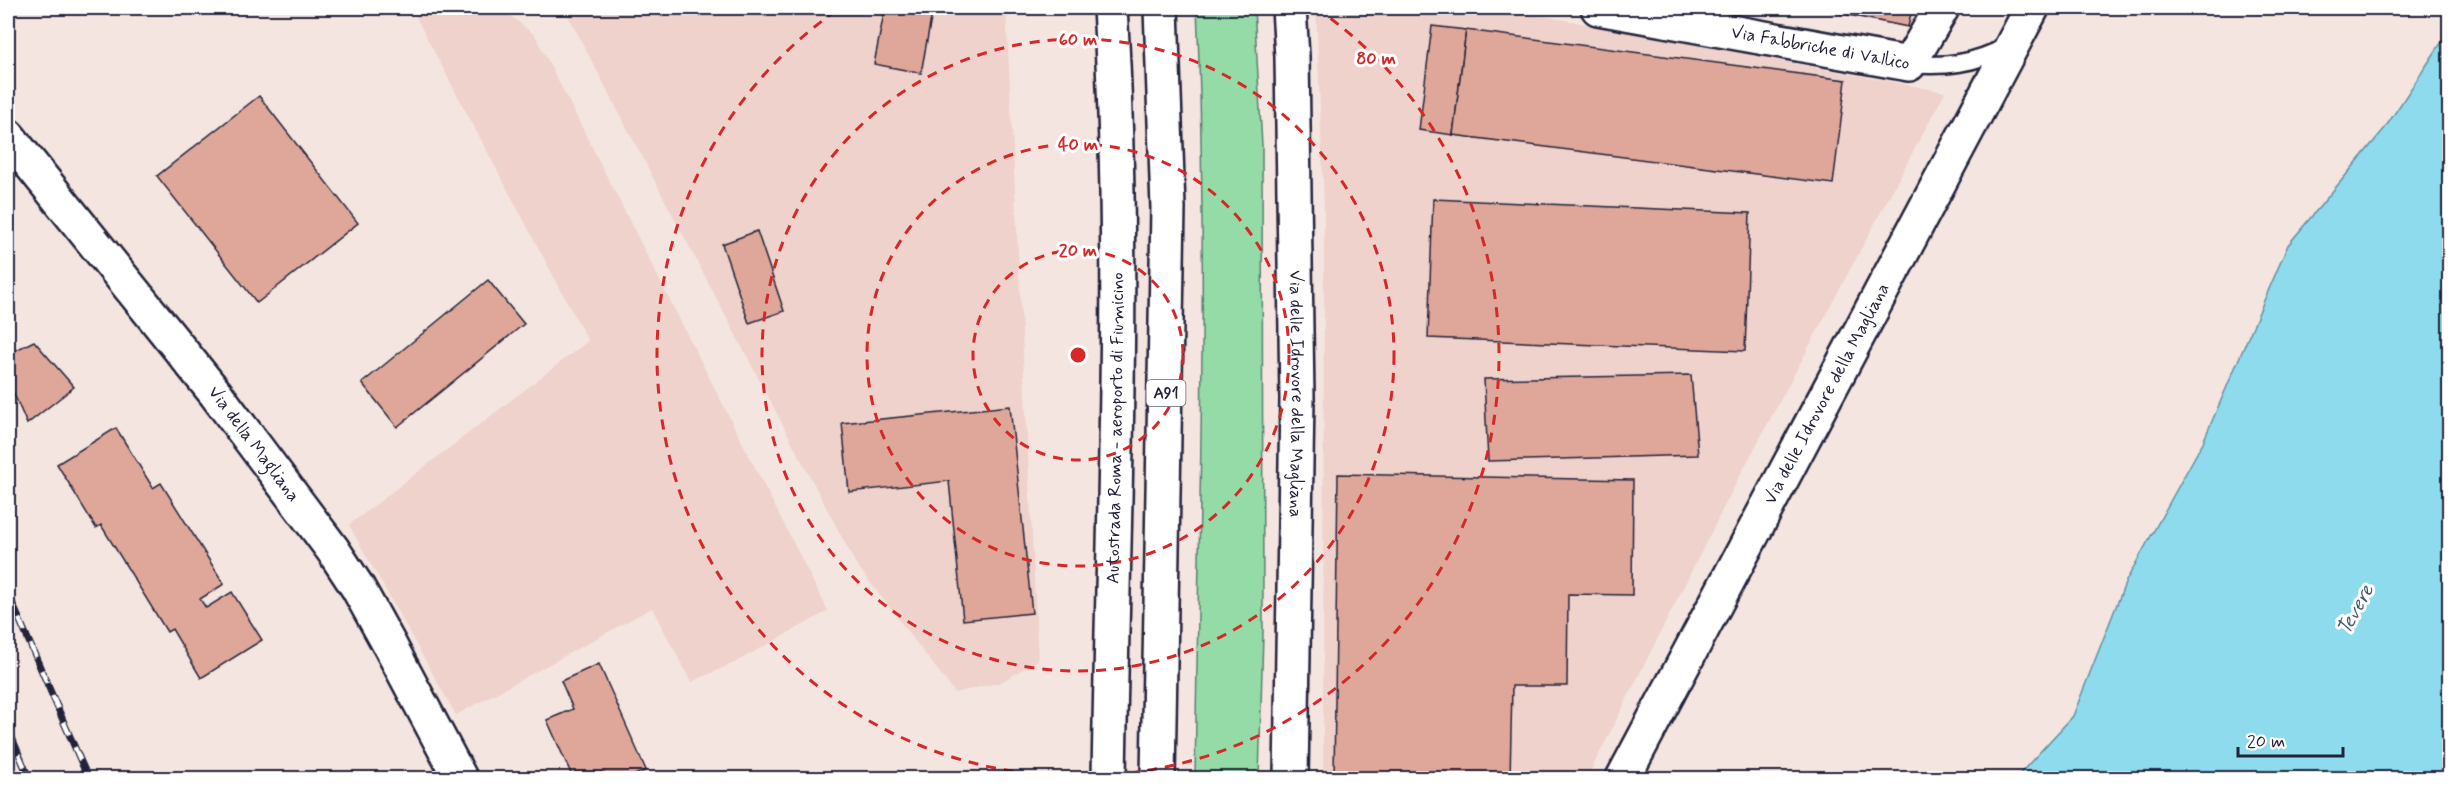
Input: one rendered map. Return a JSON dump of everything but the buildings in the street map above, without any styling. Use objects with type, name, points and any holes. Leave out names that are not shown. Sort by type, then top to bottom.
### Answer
[{"type":"main road","name":"Autostrada Roma - aeroporto di Fiumicino","points":[[1109,778],[1118,271],[1116,91],[1110,8]]},
{"type":"main road","name":"A91","points":[[1158,778],[1168,231],[1161,8]]},
{"type":"main road","name":"Via delle Idrovore della Magliana","points":[[1289,8],[1292,57],[1297,399],[1291,778]]},
{"type":"main road","name":"Via Fabbriche di Vallico","points":[[1598,8],[1909,64],[1942,8]]},
{"type":"main road","name":"Via delle Idrovore della Magliana","points":[[1623,778],[2032,8]]},
{"type":"main road","name":"Via della Magliana","points":[[8,136],[216,394],[333,550],[379,625],[460,778]]},
{"type":"lane","points":[[1909,64],[1935,66],[1962,64],[1987,57],[2013,43]]},
{"type":"shaded area","points":[[411,8],[500,8],[535,35],[828,611],[734,663],[691,682],[652,608],[456,715],[349,525],[588,341]]},
{"type":"shaded area","points":[[564,8],[1006,8],[1038,660],[1001,682],[955,693],[856,564]]},
{"type":"shaded area","points":[[1316,8],[1501,8],[1945,92],[1736,483],[1587,778],[1323,778],[1324,207]]},
{"type":"shaded area","points":[[1814,8],[1924,8],[1908,27]]},
{"type":"green space","points":[[1197,8],[1254,8],[1262,145],[1263,633],[1259,778],[1195,778],[1202,297]]},
{"type":"water","name":"Tevere","points":[[2449,31],[2449,768],[2443,778],[2016,778],[2073,716],[2126,581],[2203,442],[2288,245],[2385,128]]},
{"type":"railway","points":[[8,593],[88,778]]},
{"type":"railway","points":[[8,728],[29,778]]}]
